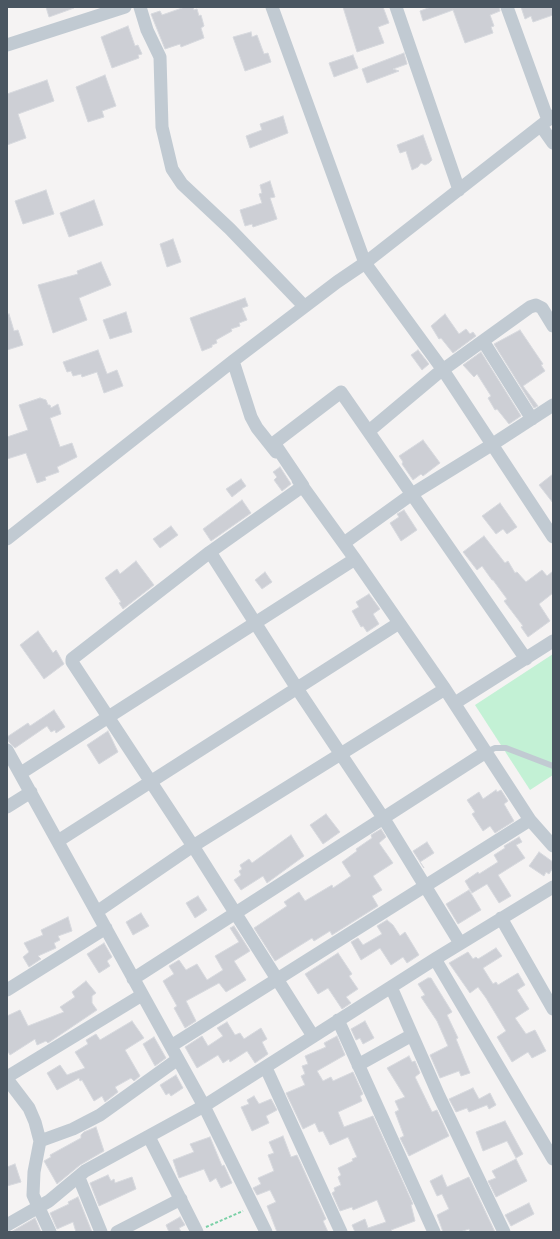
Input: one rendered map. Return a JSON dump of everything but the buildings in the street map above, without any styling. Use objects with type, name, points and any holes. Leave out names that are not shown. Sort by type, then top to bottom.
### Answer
[{"type":"street","points":[[7,45],[125,7]]},
{"type":"street","points":[[140,7],[147,30],[160,57],[162,127],[172,168],[182,184],[230,229],[304,306]]},
{"type":"street","points":[[272,7],[365,263],[443,370],[553,537]]},
{"type":"street","points":[[396,7],[459,190]]},
{"type":"street","points":[[507,7],[547,121],[553,143]]},
{"type":"street","points":[[7,539],[304,306],[365,263],[547,121]]},
{"type":"street","points":[[369,431],[443,370],[530,307],[536,305],[542,308],[553,326]]},
{"type":"street","points":[[483,341],[532,419]]},
{"type":"street","points":[[233,361],[251,417],[257,428],[303,486]]},
{"type":"street","points":[[526,659],[341,392],[274,443],[445,689],[530,820],[553,846]]},
{"type":"street","points":[[344,543],[412,494],[493,444],[553,404]]},
{"type":"street","points":[[303,486],[210,552],[72,659],[72,662],[193,846],[313,1036]]},
{"type":"street","points":[[210,552],[298,690],[384,819],[460,943]]},
{"type":"street","points":[[21,773],[355,559]]},
{"type":"street","points":[[58,841],[298,690],[399,623]]},
{"type":"street","points":[[454,703],[553,641]]},
{"type":"street","points":[[98,911],[193,846],[340,753],[445,689]]},
{"type":"street","points":[[7,750],[98,911],[133,979],[204,1106],[266,1232]]},
{"type":"street","points":[[133,979],[486,752]]},
{"type":"street","points":[[7,807],[30,792]]},
{"type":"street","points":[[170,1046],[276,978],[530,820]]},
{"type":"street","points":[[7,1225],[37,1208],[79,1178],[85,1171],[150,1137],[204,1106],[266,1068],[313,1036],[460,943],[553,887]]},
{"type":"street","points":[[501,918],[553,1009]]},
{"type":"street","points":[[7,990],[106,928]]},
{"type":"street","points":[[435,959],[553,1160]]},
{"type":"street","points":[[391,987],[504,1232]]},
{"type":"street","points":[[50,1232],[37,1208],[34,1199],[33,1188],[40,1141],[35,1122],[29,1108],[7,1078],[142,995]]},
{"type":"street","points":[[338,1020],[434,1232]]},
{"type":"street","points":[[358,1065],[412,1035]]},
{"type":"street","points":[[40,1141],[73,1129],[100,1115],[178,1059]]},
{"type":"street","points":[[266,1068],[341,1232]]},
{"type":"street","points":[[150,1137],[196,1232]]},
{"type":"street","points":[[79,1178],[101,1232]]},
{"type":"street","points":[[117,1232],[181,1199]]},
{"type":"lane","points":[[486,752],[495,748],[506,748],[553,766]]},
{"type":"path","points":[[196,1232],[253,1206]]},
{"type":"green space","points":[[553,654],[553,775],[530,790],[475,705]]}]
